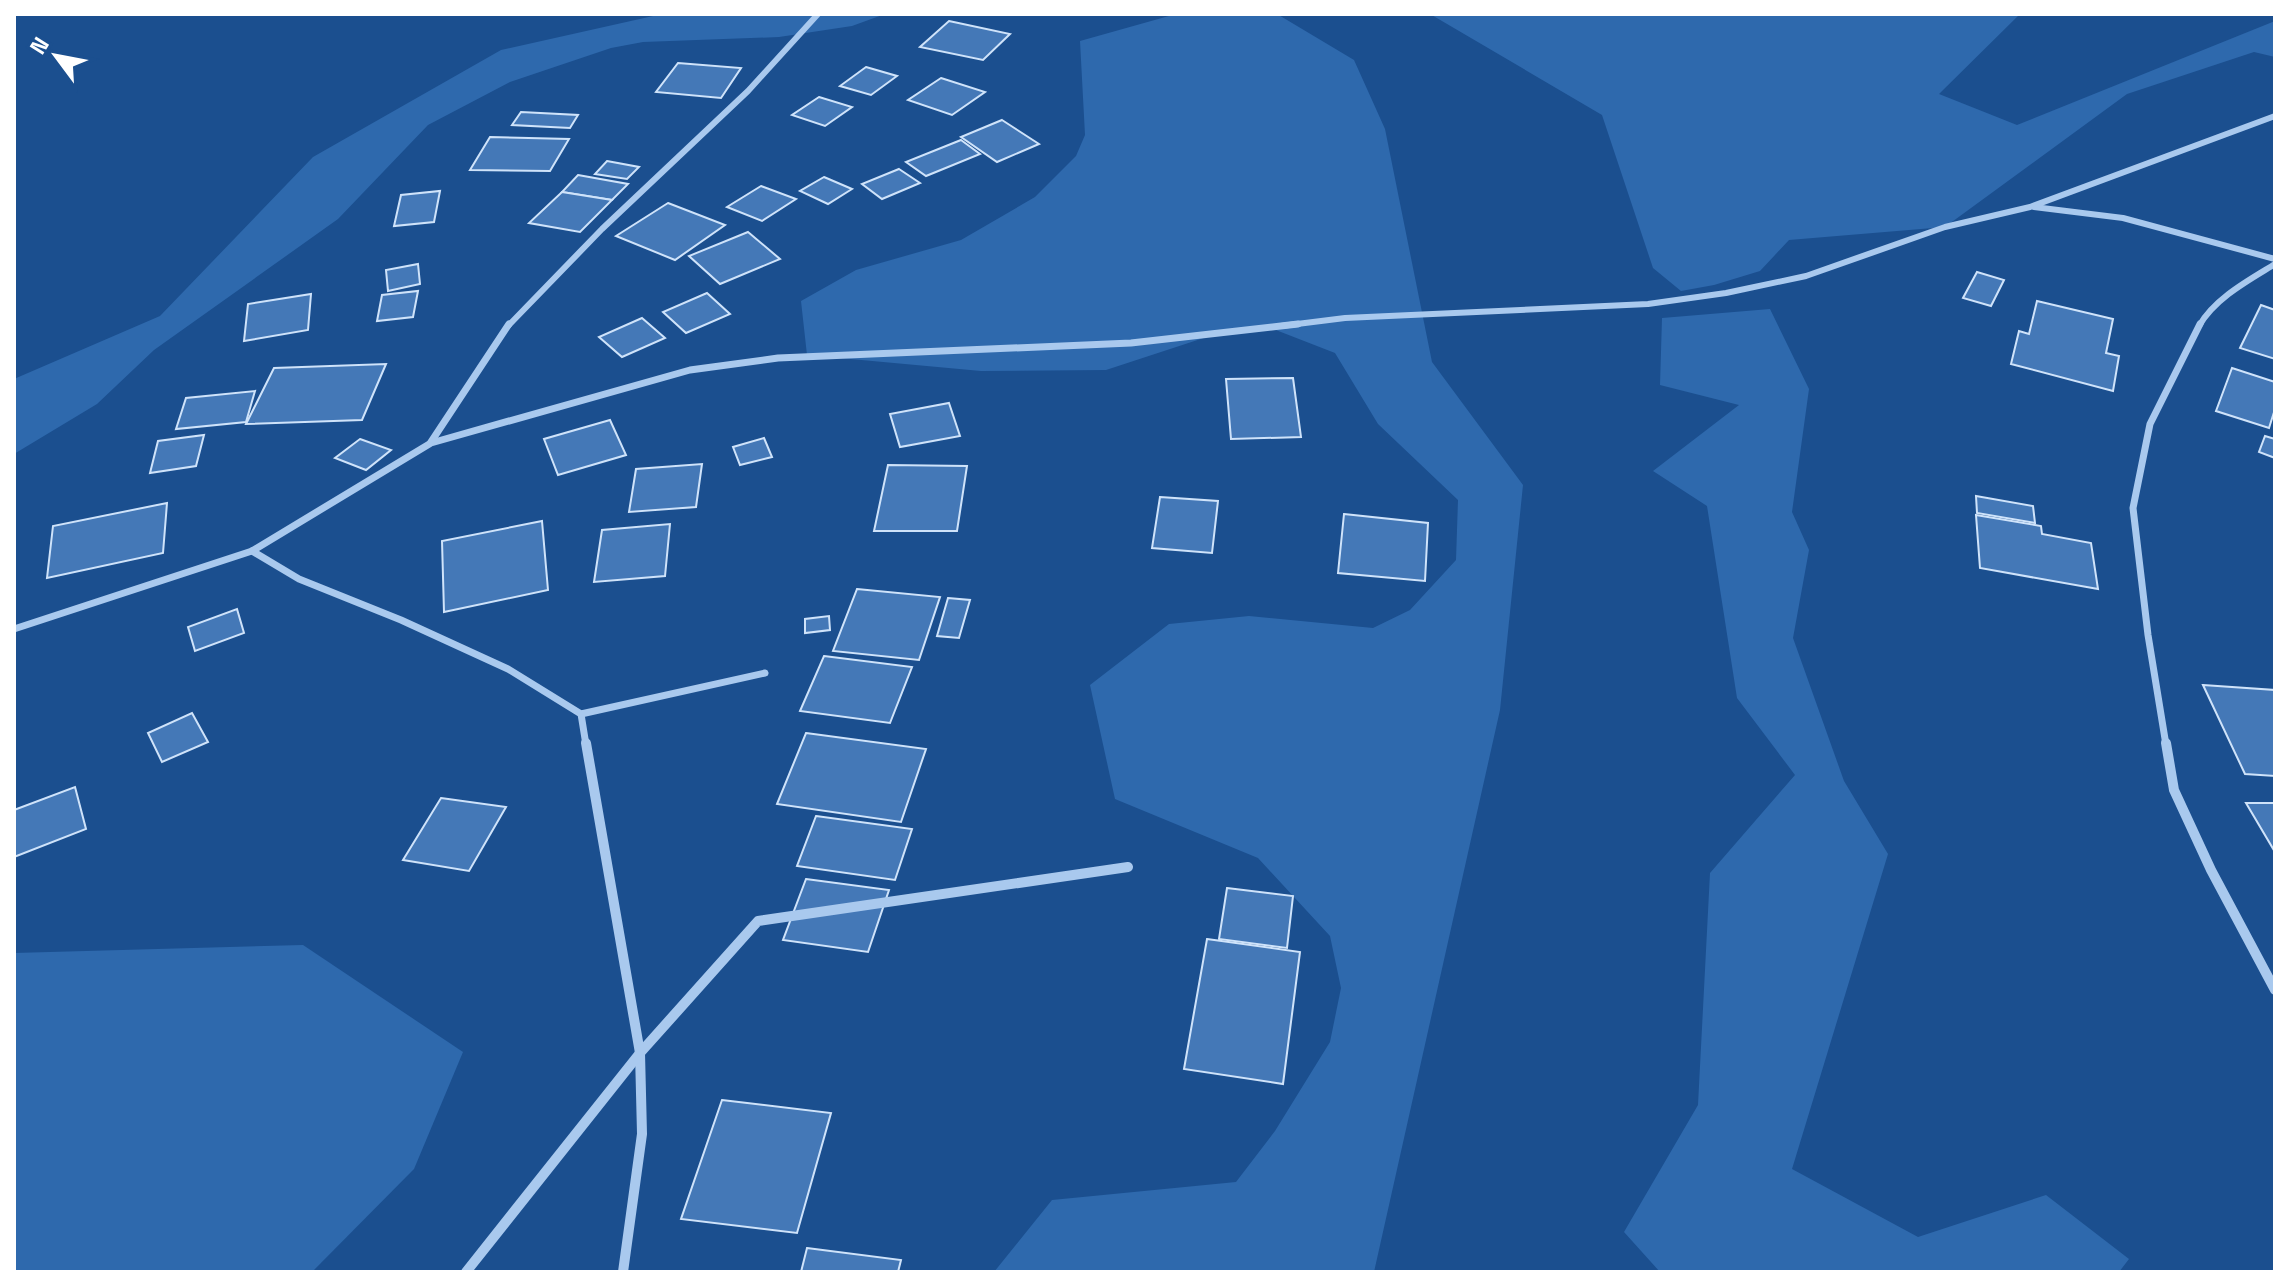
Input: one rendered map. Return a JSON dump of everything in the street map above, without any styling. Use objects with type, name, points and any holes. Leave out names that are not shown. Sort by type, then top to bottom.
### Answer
[{"type":"street","points":[[431,443],[511,321],[602,229],[748,91],[818,14]]},
{"type":"street","points":[[14,629],[252,551],[431,443],[690,370],[778,358],[1131,343],[1345,318],[1648,304],[1726,293],[1806,276],[1945,227],[2030,207],[2275,116]]},
{"type":"street","points":[[2030,207],[2123,218],[2208,239],[2275,262]]},
{"type":"street","points":[[2275,262],[2206,314],[2181,357],[2150,424],[2133,508],[2148,635],[2174,790],[2211,870],[2275,990]]},
{"type":"street","points":[[252,551],[299,579],[401,620],[508,669],[581,714],[765,673]]},
{"type":"street","points":[[581,714],[640,1053],[642,1134],[623,1272]]},
{"type":"street","points":[[466,1272],[640,1053],[758,921],[1128,867]]},
{"type":"shaded area","points":[[662,14],[885,14],[852,26],[779,37],[643,42],[611,48],[510,82],[428,125],[338,219],[154,350],[97,404],[14,454],[14,379],[160,316],[313,157],[501,50]]},
{"type":"shaded area","points":[[1176,14],[1277,14],[1354,60],[1385,129],[1432,362],[1523,485],[1500,710],[1374,1272],[994,1272],[1052,1200],[1236,1182],[1275,1131],[1330,1042],[1341,988],[1330,936],[1258,858],[1115,799],[1090,685],[1169,624],[1249,616],[1373,628],[1410,610],[1456,560],[1458,500],[1378,424],[1335,353],[1268,327],[1222,332],[1106,370],[981,371],[807,355],[801,301],[856,270],[961,240],[1035,197],[1076,156],[1085,135],[1080,41]]},
{"type":"shaded area","points":[[1430,14],[2020,14],[1939,94],[2017,125],[2275,21],[2275,57],[2254,52],[2127,94],[1945,227],[1789,240],[1760,271],[1681,291],[1653,268],[1602,115]]},
{"type":"shaded area","points":[[1770,309],[1809,389],[1792,512],[1809,550],[1793,638],[1844,781],[1888,854],[1792,1169],[1918,1237],[2046,1195],[2129,1259],[2119,1272],[1660,1272],[1624,1232],[1698,1105],[1710,873],[1795,775],[1737,698],[1707,506],[1653,471],[1739,405],[1660,385],[1662,318]]},
{"type":"shaded area","points":[[303,945],[463,1052],[414,1169],[312,1272],[14,1272],[14,953]]},
{"type":"building","points":[[949,21],[1010,34],[983,60],[920,47]]},
{"type":"building","points":[[678,63],[741,68],[721,98],[656,92]]},
{"type":"building","points":[[866,67],[897,76],[871,95],[840,86]]},
{"type":"building","points":[[941,78],[985,92],[952,115],[908,100]]},
{"type":"building","points":[[819,97],[852,107],[825,126],[792,115]]},
{"type":"building","points":[[521,112],[578,115],[570,128],[512,125]]},
{"type":"building","points":[[1002,120],[1039,144],[997,162],[961,137]]},
{"type":"building","points":[[490,137],[569,139],[550,171],[470,170]]},
{"type":"building","points":[[961,140],[980,154],[926,176],[906,162]]},
{"type":"building","points":[[607,161],[639,167],[627,179],[595,174]]},
{"type":"building","points":[[899,169],[920,183],[882,199],[862,184]]},
{"type":"building","points":[[578,175],[628,184],[612,200],[562,192]]},
{"type":"building","points":[[824,177],[852,189],[828,204],[800,191]]},
{"type":"building","points":[[761,186],[796,199],[762,221],[727,207]]},
{"type":"building","points":[[440,191],[434,222],[394,226],[401,195]]},
{"type":"building","points":[[562,192],[612,200],[580,232],[529,223]]},
{"type":"building","points":[[668,203],[725,225],[675,260],[616,236]]},
{"type":"building","points":[[748,232],[780,259],[720,284],[689,256]]},
{"type":"building","points":[[418,264],[420,284],[388,291],[386,270]]},
{"type":"building","points":[[1977,272],[2004,280],[1991,306],[1963,298]]},
{"type":"building","points":[[418,291],[413,317],[377,321],[382,295]]},
{"type":"building","points":[[707,293],[730,314],[686,333],[663,312]]},
{"type":"building","points":[[311,294],[308,330],[244,341],[248,304]]},
{"type":"building","points":[[2037,301],[2113,319],[2106,353],[2119,356],[2113,391],[2011,364],[2019,331],[2029,334]]},
{"type":"building","points":[[2261,305],[2275,310],[2275,359],[2240,348]]},
{"type":"building","points":[[642,318],[665,338],[622,357],[599,337]]},
{"type":"building","points":[[386,364],[362,420],[246,424],[274,368]]},
{"type":"building","points":[[2232,368],[2275,382],[2275,409],[2269,428],[2216,411]]},
{"type":"building","points":[[1293,378],[1301,437],[1231,439],[1226,379]]},
{"type":"building","points":[[255,391],[246,422],[176,429],[186,398]]},
{"type":"building","points":[[949,403],[960,436],[900,447],[890,414]]},
{"type":"building","points":[[610,420],[626,455],[558,475],[544,439]]},
{"type":"building","points":[[204,435],[196,466],[150,473],[158,441]]},
{"type":"building","points":[[2265,436],[2275,439],[2275,458],[2259,452]]},
{"type":"building","points":[[764,438],[772,457],[740,465],[733,447]]},
{"type":"building","points":[[360,439],[391,450],[366,470],[335,458]]},
{"type":"building","points":[[702,464],[696,507],[629,512],[636,469]]},
{"type":"building","points":[[888,465],[967,466],[957,531],[874,531]]},
{"type":"building","points":[[1976,496],[2033,506],[2035,523],[1977,513]]},
{"type":"building","points":[[1160,497],[1218,501],[1212,553],[1152,548]]},
{"type":"building","points":[[167,503],[163,553],[47,578],[53,526]]},
{"type":"building","points":[[1344,514],[1428,523],[1425,581],[1338,573]]},
{"type":"building","points":[[1976,515],[2041,526],[2042,534],[2091,543],[2098,589],[1980,568]]},
{"type":"building","points":[[542,521],[548,590],[444,612],[442,541]]},
{"type":"building","points":[[670,524],[665,576],[594,582],[602,530]]},
{"type":"building","points":[[857,589],[940,597],[919,660],[833,651]]},
{"type":"building","points":[[948,598],[970,600],[959,638],[937,636]]},
{"type":"building","points":[[237,609],[244,633],[195,651],[188,627]]},
{"type":"building","points":[[829,616],[830,630],[805,633],[805,619]]},
{"type":"building","points":[[824,656],[912,667],[890,723],[800,711]]},
{"type":"building","points":[[2203,685],[2275,690],[2275,776],[2245,774]]},
{"type":"building","points":[[192,713],[208,742],[162,762],[148,733]]},
{"type":"building","points":[[806,733],[926,749],[901,822],[777,804]]},
{"type":"building","points":[[75,787],[86,829],[14,857],[14,810]]},
{"type":"building","points":[[441,798],[506,807],[469,871],[403,860]]},
{"type":"building","points":[[2246,803],[2275,803],[2275,852]]},
{"type":"building","points":[[816,816],[912,829],[895,880],[797,866]]},
{"type":"building","points":[[806,879],[889,890],[868,952],[783,940]]},
{"type":"building","points":[[1227,888],[1293,896],[1287,948],[1219,939]]},
{"type":"building","points":[[1207,939],[1300,952],[1283,1084],[1184,1069]]},
{"type":"building","points":[[722,1100],[831,1113],[797,1233],[681,1219]]},
{"type":"building","points":[[807,1248],[901,1260],[898,1272],[801,1272]]}]
